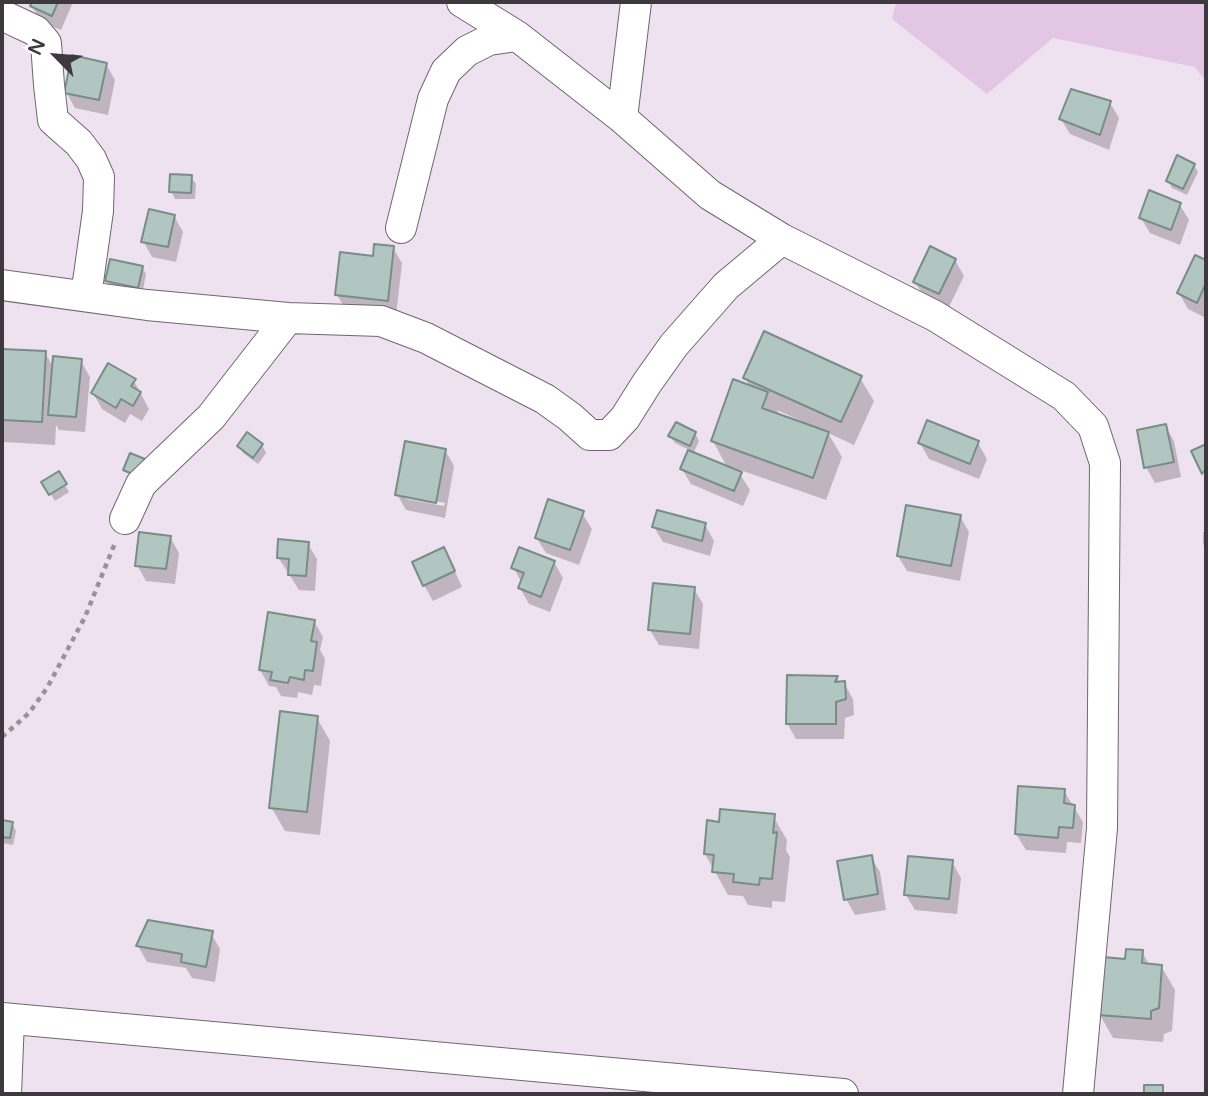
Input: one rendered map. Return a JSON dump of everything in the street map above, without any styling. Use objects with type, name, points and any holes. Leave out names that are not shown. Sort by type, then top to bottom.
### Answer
[{"type":"street","points":[[462,2],[517,36],[622,117],[710,195],[782,239],[936,316],[1064,396],[1093,426],[1105,463],[1102,828],[1078,1094]]},
{"type":"street","points":[[622,117],[636,2]]},
{"type":"street","points":[[2,15],[36,31],[46,43],[53,120],[79,144],[91,159],[99,177],[98,211],[86,296]]},
{"type":"street","points":[[401,228],[433,99],[446,71],[467,51],[489,40],[517,36]]},
{"type":"street","points":[[2,285],[147,305],[288,318],[381,321],[426,338],[545,399],[590,435],[609,435],[625,418],[674,345],[726,286],[782,239]]},
{"type":"street","points":[[125,519],[142,484],[211,417],[288,318]]},
{"type":"street","points":[[6,1094],[5,1019],[843,1094]]},
{"type":"path","points":[[2,737],[29,713],[47,688],[85,617],[125,519]]},
{"type":"shaded area","points":[[896,2],[1206,2],[1206,82],[1195,67],[1053,38],[987,94],[892,19]]},
{"type":"building","points":[[32,2],[58,2],[52,16],[30,6]]},
{"type":"building","points":[[72,55],[107,63],[99,100],[64,93]]},
{"type":"building","points":[[1071,89],[1111,101],[1100,135],[1059,119]]},
{"type":"building","points":[[1177,155],[1195,164],[1183,189],[1166,181]]},
{"type":"building","points":[[170,174],[192,175],[191,193],[169,192]]},
{"type":"building","points":[[1149,190],[1181,203],[1171,230],[1139,218]]},
{"type":"building","points":[[149,209],[175,215],[168,247],[141,242]]},
{"type":"building","points":[[374,244],[394,246],[388,301],[335,295],[340,252],[373,256]]},
{"type":"building","points":[[930,246],[956,259],[939,294],[913,282]]},
{"type":"building","points":[[1195,255],[1206,260],[1206,283],[1197,303],[1177,293]]},
{"type":"building","points":[[110,259],[143,266],[138,288],[105,281]]},
{"type":"building","points":[[764,331],[862,376],[841,422],[743,378]]},
{"type":"building","points":[[2,349],[46,351],[42,422],[2,420]]},
{"type":"building","points":[[53,356],[82,359],[76,417],[48,415]]},
{"type":"building","points":[[108,363],[136,379],[131,386],[141,392],[133,406],[121,399],[116,408],[91,393]]},
{"type":"building","points":[[733,379],[768,392],[762,408],[829,432],[813,478],[711,441]]},
{"type":"building","points":[[927,420],[979,441],[970,464],[918,443]]},
{"type":"building","points":[[676,422],[696,432],[690,446],[668,436]]},
{"type":"building","points":[[1166,424],[1174,462],[1144,468],[1137,430]]},
{"type":"building","points":[[247,432],[263,444],[253,458],[237,446]]},
{"type":"building","points":[[405,441],[446,449],[436,503],[395,495]]},
{"type":"building","points":[[1206,444],[1206,469],[1202,474],[1191,451]]},
{"type":"building","points":[[688,450],[742,472],[734,491],[680,469]]},
{"type":"building","points":[[130,453],[145,459],[137,476],[123,470]]},
{"type":"building","points":[[59,471],[67,484],[49,495],[41,482]]},
{"type":"building","points":[[548,499],[584,511],[570,550],[535,538]]},
{"type":"building","points":[[906,505],[961,515],[951,566],[897,556]]},
{"type":"building","points":[[657,510],[706,523],[702,541],[652,527]]},
{"type":"building","points":[[139,532],[171,536],[166,569],[135,566]]},
{"type":"building","points":[[278,539],[309,542],[306,576],[288,575],[289,559],[277,558]]},
{"type":"building","points":[[444,547],[455,571],[423,586],[412,562]]},
{"type":"building","points":[[519,547],[555,561],[541,597],[518,588],[524,573],[511,568]]},
{"type":"building","points":[[653,583],[695,587],[690,634],[648,630]]},
{"type":"building","points":[[268,612],[315,620],[311,641],[317,642],[313,671],[305,670],[304,680],[290,677],[288,683],[270,680],[272,672],[259,670]]},
{"type":"building","points":[[787,675],[838,676],[835,682],[845,681],[846,699],[836,702],[836,724],[786,724]]},
{"type":"building","points":[[280,711],[318,716],[307,812],[269,808]]},
{"type":"building","points":[[1018,786],[1065,789],[1064,803],[1075,805],[1073,828],[1059,827],[1058,838],[1015,834]]},
{"type":"building","points":[[720,809],[775,814],[773,833],[777,832],[772,879],[760,878],[759,885],[733,882],[734,874],[712,872],[714,855],[704,854],[707,820],[719,822]]},
{"type":"building","points":[[2,820],[13,822],[10,838],[2,837]]},
{"type":"building","points":[[872,855],[878,894],[844,900],[837,861]]},
{"type":"building","points":[[908,856],[953,860],[949,899],[904,895]]},
{"type":"building","points":[[148,920],[213,931],[206,967],[181,962],[182,954],[136,946]]},
{"type":"building","points":[[1126,949],[1143,950],[1142,963],[1162,965],[1159,1008],[1151,1011],[1151,1019],[1098,1015],[1103,957],[1125,959]]},
{"type":"building","points":[[1144,1085],[1163,1085],[1163,1094],[1144,1094]]}]
